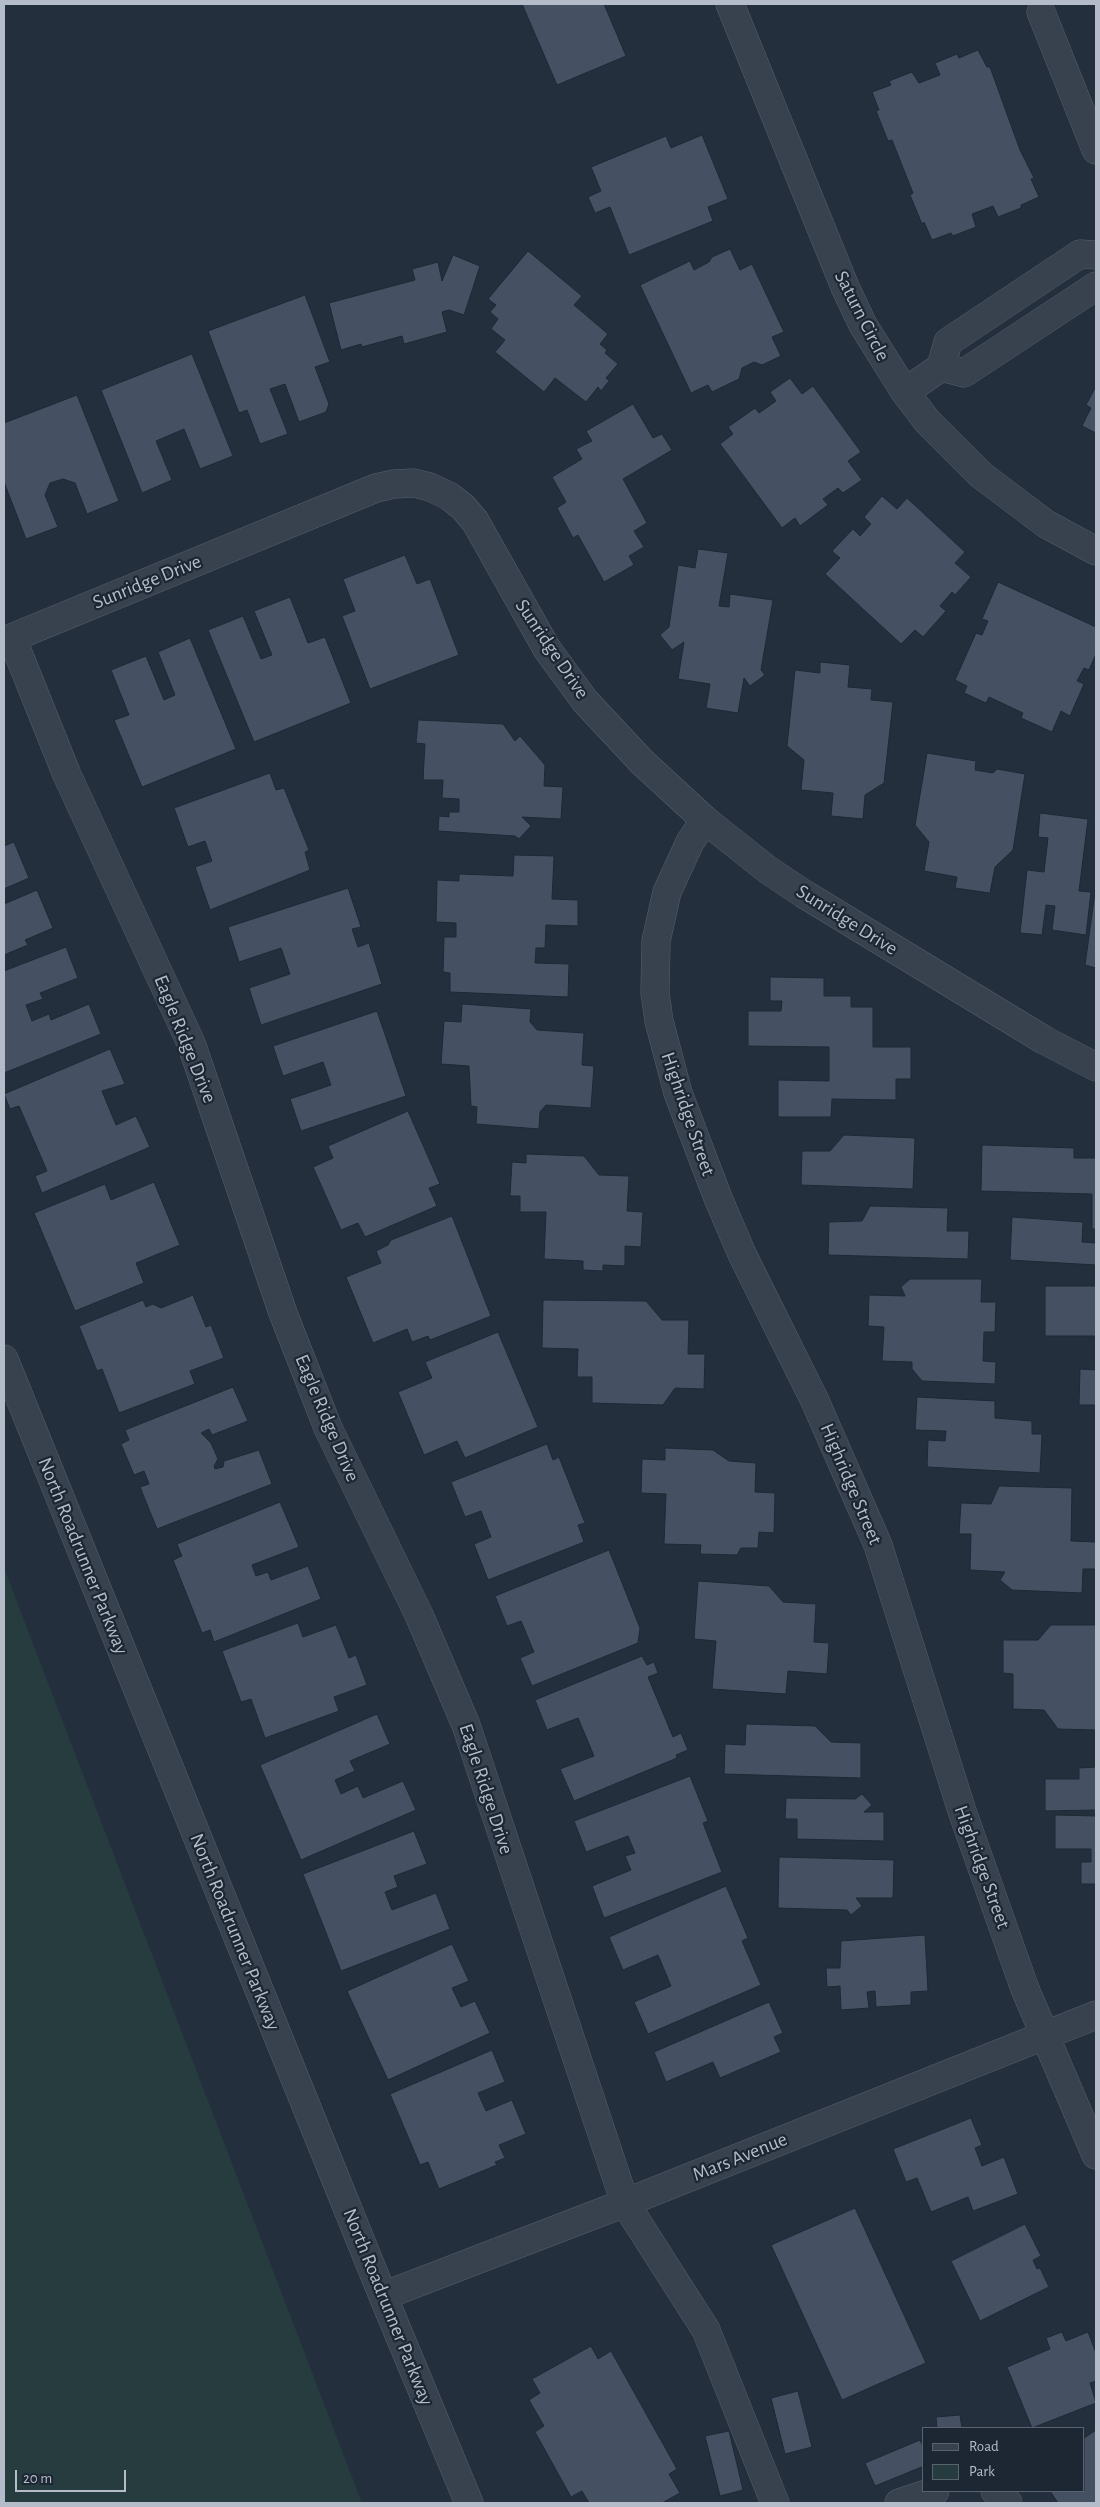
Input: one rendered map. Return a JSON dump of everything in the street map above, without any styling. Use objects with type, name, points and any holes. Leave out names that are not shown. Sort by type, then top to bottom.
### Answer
[{"type":"street","name":"Saturn Circle","points":[[730,4],[845,287],[863,325],[905,392],[928,421],[981,475],[1046,524],[1096,551]]},
{"type":"street","points":[[1041,12],[1096,150]]},
{"type":"street","points":[[905,392],[941,367],[948,342],[1080,254],[1096,255]]},
{"type":"street","points":[[941,367],[964,373],[1096,286]]},
{"type":"street","points":[[998,309],[1017,338]]},
{"type":"street","name":"Sunridge Drive","points":[[8,640],[376,488],[394,484],[414,484],[430,487],[464,507],[475,521],[526,614],[575,689],[642,762],[705,820],[768,870],[804,894],[1044,1040],[1096,1067]]},
{"type":"street","name":"Eagle Ridge Drive","points":[[8,640],[67,775],[191,1043],[283,1313],[328,1428],[415,1606],[466,1725],[625,2203],[706,2330],[775,2503]]},
{"type":"street","name":"Highridge Street","points":[[705,820],[690,842],[668,892],[656,941],[655,993],[659,1022],[678,1093],[718,1198],[742,1254],[815,1400],[878,1545],[962,1811],[1025,1989],[1096,2155]]},
{"type":"street","name":"North Roadrunner Parkway","points":[[4,1359],[383,2296],[469,2503]]},
{"type":"street","name":"Mars Avenue","points":[[383,2296],[625,2203],[1096,2015]]},
{"type":"street","points":[[899,2503],[932,2492]]},
{"type":"street","points":[[996,2492],[1008,2503]]},
{"type":"green space","points":[[4,1568],[362,2503],[4,2503]]},
{"type":"building","points":[[522,4],[604,4],[626,56],[557,85]]},
{"type":"building","points":[[978,50],[987,67],[990,67],[1020,150],[1034,178],[1031,179],[1039,197],[1021,205],[1021,208],[998,217],[993,206],[972,214],[976,227],[953,236],[951,233],[932,240],[924,222],[922,224],[910,195],[913,193],[892,140],[888,141],[876,111],[879,110],[872,92],[891,85],[889,81],[912,72],[919,83],[940,75],[935,63],[957,54],[959,58]]},
{"type":"building","points":[[702,135],[728,199],[708,207],[713,221],[629,255],[610,207],[595,213],[588,197],[601,191],[591,167],[666,136],[671,148]]},
{"type":"building","points":[[730,249],[740,270],[752,264],[784,332],[772,337],[781,356],[762,365],[754,362],[742,368],[739,379],[712,392],[708,385],[691,393],[640,285],[690,261],[694,270],[709,262],[712,257]]},
{"type":"building","points":[[528,251],[582,296],[574,305],[608,334],[600,344],[607,350],[605,353],[618,364],[606,378],[609,381],[601,391],[598,387],[586,402],[555,378],[544,392],[495,352],[505,340],[491,329],[498,319],[490,312],[496,305],[488,299]]},
{"type":"building","points":[[453,255],[480,266],[464,315],[449,310],[442,312],[447,332],[404,344],[402,336],[362,347],[361,344],[341,350],[329,303],[415,280],[412,269],[438,262],[442,281]]},
{"type":"building","points":[[305,295],[330,362],[315,367],[329,404],[326,412],[299,422],[285,384],[270,389],[288,434],[260,444],[247,410],[239,413],[208,331]]},
{"type":"building","points":[[192,354],[233,456],[200,469],[184,429],[156,441],[172,480],[142,493],[101,390]]},
{"type":"building","points":[[790,378],[802,394],[813,386],[861,452],[848,461],[862,480],[843,493],[838,488],[823,499],[828,505],[800,526],[795,518],[782,528],[720,444],[733,434],[728,427],[755,408],[759,413],[776,401],[770,392]]},
{"type":"building","points":[[1096,386],[1096,433],[1082,426],[1091,408],[1086,405]]},
{"type":"building","points":[[77,395],[119,501],[87,514],[75,483],[63,479],[50,483],[45,495],[58,527],[26,539],[4,482],[4,423]]},
{"type":"building","points":[[633,404],[653,438],[662,434],[672,450],[623,479],[647,523],[634,531],[644,547],[629,556],[634,565],[604,582],[578,535],[573,538],[557,508],[566,502],[552,477],[582,459],[576,449],[592,441],[586,431]]},
{"type":"building","points":[[882,496],[897,509],[907,498],[965,552],[955,563],[971,577],[955,595],[952,592],[940,606],[946,611],[923,637],[915,630],[901,644],[825,574],[840,558],[832,551],[853,529],[860,536],[871,524],[864,517]]},
{"type":"building","points":[[698,549],[728,553],[719,606],[729,607],[730,594],[773,600],[761,670],[765,675],[750,686],[744,678],[738,713],[706,708],[710,684],[678,679],[684,642],[672,650],[660,635],[669,627],[678,565],[695,568]]},
{"type":"building","points":[[405,555],[417,584],[430,579],[459,655],[370,689],[342,616],[355,611],[343,579]]},
{"type":"building","points":[[998,582],[1096,627],[1096,654],[1089,670],[1084,668],[1077,681],[1084,684],[1070,716],[1061,711],[1052,732],[1021,718],[1023,713],[989,697],[986,703],[964,693],[967,686],[955,680],[976,633],[982,635],[988,621],[982,619]]},
{"type":"building","points":[[290,597],[308,643],[325,637],[351,703],[254,742],[208,630],[243,616],[261,659],[272,655],[254,611]]},
{"type":"building","points":[[190,638],[236,749],[142,787],[114,720],[129,715],[111,670],[146,656],[164,700],[175,695],[158,652]]},
{"type":"building","points":[[820,662],[850,665],[848,687],[872,689],[871,700],[893,702],[884,783],[865,795],[863,819],[831,816],[833,793],[801,790],[804,760],[787,746],[795,670],[820,673]]},
{"type":"building","points":[[418,720],[503,724],[515,741],[520,736],[545,765],[544,786],[563,787],[561,819],[522,817],[531,826],[519,839],[515,836],[438,831],[439,816],[449,817],[449,812],[459,812],[459,799],[442,798],[443,780],[423,780],[425,744],[416,743]]},
{"type":"building","points":[[927,753],[976,761],[975,770],[993,773],[997,769],[1025,774],[1013,850],[995,867],[990,893],[955,888],[957,877],[924,871],[929,842],[915,825]]},
{"type":"building","points":[[270,773],[276,790],[284,788],[309,850],[305,852],[310,870],[210,910],[195,867],[212,861],[205,841],[188,847],[174,808]]},
{"type":"building","points":[[1040,813],[1088,819],[1079,891],[1091,892],[1086,935],[1052,930],[1055,906],[1046,905],[1042,935],[1020,933],[1027,870],[1044,872],[1048,838],[1038,837]]},
{"type":"building","points":[[14,842],[29,878],[4,889],[4,846]]},
{"type":"building","points":[[514,855],[554,856],[552,899],[578,900],[578,926],[546,925],[545,948],[536,948],[535,963],[569,964],[568,997],[450,992],[450,973],[443,972],[444,937],[456,937],[456,923],[436,922],[437,880],[459,881],[459,874],[513,876]]},
{"type":"building","points":[[1096,885],[1096,968],[1085,965]]},
{"type":"building","points":[[348,888],[361,927],[352,929],[358,947],[369,943],[382,984],[261,1025],[249,988],[290,974],[281,948],[239,962],[228,927]]},
{"type":"building","points":[[37,890],[53,928],[25,940],[28,945],[4,955],[4,904]]},
{"type":"building","points":[[66,947],[78,978],[40,993],[43,999],[26,1005],[32,1021],[49,1014],[51,1020],[89,1004],[101,1034],[4,1073],[4,971]]},
{"type":"building","points":[[770,977],[824,978],[824,996],[851,996],[851,1007],[873,1007],[873,1047],[911,1047],[911,1079],[896,1079],[896,1100],[832,1099],[831,1117],[778,1117],[778,1080],[829,1081],[829,1047],[748,1046],[748,1011],[781,1011],[782,1001],[770,1001]]},
{"type":"building","points":[[462,1004],[531,1009],[530,1022],[537,1030],[584,1033],[582,1065],[594,1066],[591,1108],[546,1105],[540,1112],[539,1129],[476,1124],[477,1107],[471,1106],[469,1066],[441,1064],[444,1021],[461,1022]]},
{"type":"building","points":[[377,1011],[406,1096],[301,1131],[290,1099],[331,1085],[323,1062],[283,1076],[273,1046]]},
{"type":"building","points":[[110,1049],[125,1084],[102,1091],[116,1125],[136,1116],[150,1147],[42,1193],[35,1176],[47,1171],[19,1106],[10,1109],[4,1094]]},
{"type":"building","points":[[408,1111],[440,1184],[429,1188],[437,1206],[365,1237],[358,1223],[341,1230],[313,1167],[333,1158],[328,1146]]},
{"type":"building","points":[[844,1135],[915,1138],[913,1189],[801,1185],[802,1151],[830,1151]]},
{"type":"building","points":[[982,1145],[1074,1148],[1074,1158],[1096,1158],[1096,1229],[1092,1229],[1092,1194],[981,1191]]},
{"type":"building","points":[[526,1154],[584,1156],[599,1175],[629,1176],[627,1211],[643,1212],[641,1247],[625,1246],[625,1266],[603,1265],[603,1271],[583,1270],[583,1261],[544,1259],[546,1212],[520,1212],[520,1196],[510,1196],[512,1162],[526,1163]]},
{"type":"building","points":[[154,1182],[180,1245],[136,1263],[144,1283],[75,1311],[34,1213],[105,1184],[111,1200]]},
{"type":"building","points":[[870,1206],[948,1208],[947,1231],[969,1231],[968,1259],[828,1255],[829,1222],[862,1221]]},
{"type":"building","points":[[452,1216],[491,1316],[430,1340],[428,1336],[412,1342],[407,1329],[373,1343],[346,1277],[381,1263],[376,1251],[388,1245],[391,1240]]},
{"type":"building","points":[[1012,1217],[1083,1222],[1082,1242],[1096,1243],[1096,1265],[1010,1260]]},
{"type":"building","points":[[910,1279],[982,1279],[981,1302],[996,1302],[995,1332],[984,1332],[983,1361],[996,1362],[995,1384],[922,1381],[912,1369],[912,1362],[882,1361],[884,1327],[868,1326],[869,1295],[905,1296],[901,1287]]},
{"type":"building","points":[[1045,1286],[1096,1286],[1096,1336],[1045,1336]]},
{"type":"building","points":[[193,1295],[206,1327],[211,1325],[224,1358],[190,1371],[195,1384],[119,1413],[102,1369],[97,1371],[79,1326],[143,1300],[146,1307],[153,1304],[161,1308]]},
{"type":"building","points":[[543,1300],[646,1301],[662,1320],[689,1320],[688,1354],[705,1354],[704,1389],[675,1388],[663,1405],[592,1403],[592,1377],[577,1377],[578,1349],[542,1348]]},
{"type":"building","points":[[498,1332],[538,1427],[465,1458],[457,1441],[424,1455],[398,1392],[432,1378],[425,1362]]},
{"type":"building","points":[[1080,1369],[1096,1370],[1096,1405],[1079,1405]]},
{"type":"building","points":[[233,1387],[248,1421],[212,1435],[209,1429],[201,1433],[211,1443],[218,1459],[214,1466],[215,1469],[223,1467],[224,1461],[259,1450],[272,1484],[157,1529],[140,1487],[149,1484],[144,1471],[134,1475],[121,1444],[129,1440],[125,1430]]},
{"type":"building","points":[[917,1397],[995,1401],[995,1418],[1032,1421],[1032,1434],[1042,1434],[1040,1473],[927,1467],[928,1440],[945,1441],[946,1431],[915,1430]]},
{"type":"building","points":[[547,1444],[553,1460],[559,1457],[585,1523],[578,1525],[584,1542],[488,1580],[474,1544],[491,1537],[481,1511],[465,1517],[451,1482]]},
{"type":"building","points":[[665,1448],[713,1450],[729,1461],[756,1463],[755,1492],[775,1493],[774,1533],[759,1532],[758,1548],[741,1548],[737,1555],[700,1554],[701,1545],[664,1544],[666,1494],[641,1493],[642,1459],[665,1460]]},
{"type":"building","points":[[999,1486],[1072,1488],[1071,1541],[1096,1542],[1096,1569],[1083,1569],[1082,1593],[1012,1590],[1000,1580],[1005,1572],[970,1570],[971,1534],[959,1534],[961,1503],[991,1504]]},
{"type":"building","points":[[280,1502],[299,1547],[252,1565],[256,1576],[268,1572],[271,1580],[308,1566],[321,1599],[214,1642],[210,1630],[202,1633],[173,1560],[182,1556],[177,1544]]},
{"type":"building","points":[[609,1550],[640,1628],[638,1643],[532,1686],[520,1658],[534,1652],[521,1621],[507,1626],[495,1596]]},
{"type":"building","points":[[698,1581],[769,1586],[783,1602],[816,1604],[814,1642],[829,1643],[827,1674],[788,1671],[786,1694],[712,1689],[716,1641],[694,1639]]},
{"type":"building","points":[[298,1623],[303,1637],[336,1625],[349,1658],[356,1655],[367,1685],[334,1697],[339,1711],[265,1738],[251,1699],[241,1702],[222,1651]]},
{"type":"building","points":[[1051,1625],[1096,1625],[1096,1730],[1058,1729],[1044,1710],[1013,1709],[1013,1674],[1003,1673],[1003,1640],[1038,1640]]},
{"type":"building","points":[[642,1656],[647,1665],[654,1662],[658,1673],[648,1677],[673,1737],[681,1733],[688,1750],[676,1755],[677,1758],[574,1801],[560,1769],[594,1756],[578,1718],[547,1730],[535,1700]]},
{"type":"building","points":[[377,1714],[390,1744],[350,1761],[355,1771],[335,1780],[341,1794],[358,1786],[363,1798],[403,1781],[416,1810],[301,1860],[260,1765]]},
{"type":"building","points":[[746,1724],[815,1726],[831,1742],[861,1743],[861,1778],[724,1774],[725,1744],[745,1745]]},
{"type":"building","points":[[1096,1767],[1096,1810],[1045,1811],[1045,1779],[1079,1779],[1079,1768]]},
{"type":"building","points":[[690,1776],[708,1821],[703,1823],[722,1872],[604,1918],[592,1886],[631,1870],[625,1856],[635,1853],[628,1836],[586,1852],[574,1821]]},
{"type":"building","points":[[862,1794],[872,1805],[864,1812],[884,1812],[884,1841],[797,1839],[797,1819],[785,1819],[786,1798],[855,1799]]},
{"type":"building","points":[[1055,1815],[1096,1816],[1096,1884],[1081,1884],[1081,1862],[1091,1862],[1091,1849],[1055,1849]]},
{"type":"building","points":[[414,1831],[427,1864],[394,1876],[398,1887],[385,1892],[392,1910],[436,1893],[450,1929],[341,1971],[303,1874]]},
{"type":"building","points":[[779,1857],[894,1860],[893,1898],[856,1898],[862,1906],[851,1915],[847,1910],[778,1908]]},
{"type":"building","points":[[726,1886],[748,1938],[742,1941],[761,1985],[648,2034],[634,2002],[671,1986],[658,1955],[623,1970],[609,1937]]},
{"type":"building","points":[[925,1935],[928,1991],[911,1992],[911,2005],[876,2007],[875,1991],[867,1992],[869,2008],[841,2010],[840,1986],[827,1987],[826,1968],[840,1968],[841,1941]]},
{"type":"building","points":[[452,1944],[469,1981],[452,1988],[461,2007],[475,2001],[490,2033],[388,2080],[347,1991]]},
{"type":"building","points":[[769,2002],[783,2033],[774,2037],[781,2052],[720,2078],[713,2062],[666,2082],[654,2052]]},
{"type":"building","points":[[492,2050],[505,2082],[478,2093],[486,2111],[512,2100],[526,2134],[499,2145],[505,2158],[495,2162],[497,2165],[439,2189],[428,2162],[420,2165],[390,2094]]},
{"type":"building","points":[[971,2118],[982,2145],[975,2148],[982,2166],[1004,2157],[1018,2194],[973,2211],[968,2197],[931,2212],[917,2178],[906,2182],[893,2149]]},
{"type":"building","points":[[855,2208],[926,2363],[842,2400],[771,2245]]},
{"type":"building","points":[[1025,2224],[1041,2256],[1033,2260],[1037,2269],[1040,2268],[1049,2287],[980,2321],[951,2261]]},
{"type":"building","points":[[1062,2332],[1066,2341],[1088,2332],[1096,2353],[1096,2381],[1090,2383],[1096,2403],[1032,2427],[1007,2367],[1050,2349],[1046,2338]]},
{"type":"building","points":[[591,2346],[598,2359],[611,2351],[677,2469],[669,2474],[680,2493],[662,2503],[589,2503],[582,2491],[571,2497],[535,2432],[544,2426],[529,2400],[540,2393],[532,2379]]},
{"type":"building","points":[[798,2391],[812,2447],[785,2454],[771,2398]]},
{"type":"building","points":[[960,2415],[962,2427],[937,2427],[936,2417]]},
{"type":"building","points":[[1096,2430],[1096,2503],[1058,2503],[1051,2492],[1085,2492],[1085,2437]]},
{"type":"building","points":[[729,2431],[743,2490],[720,2496],[705,2436]]},
{"type":"building","points":[[920,2440],[922,2444],[922,2467],[875,2486],[865,2463]]}]
